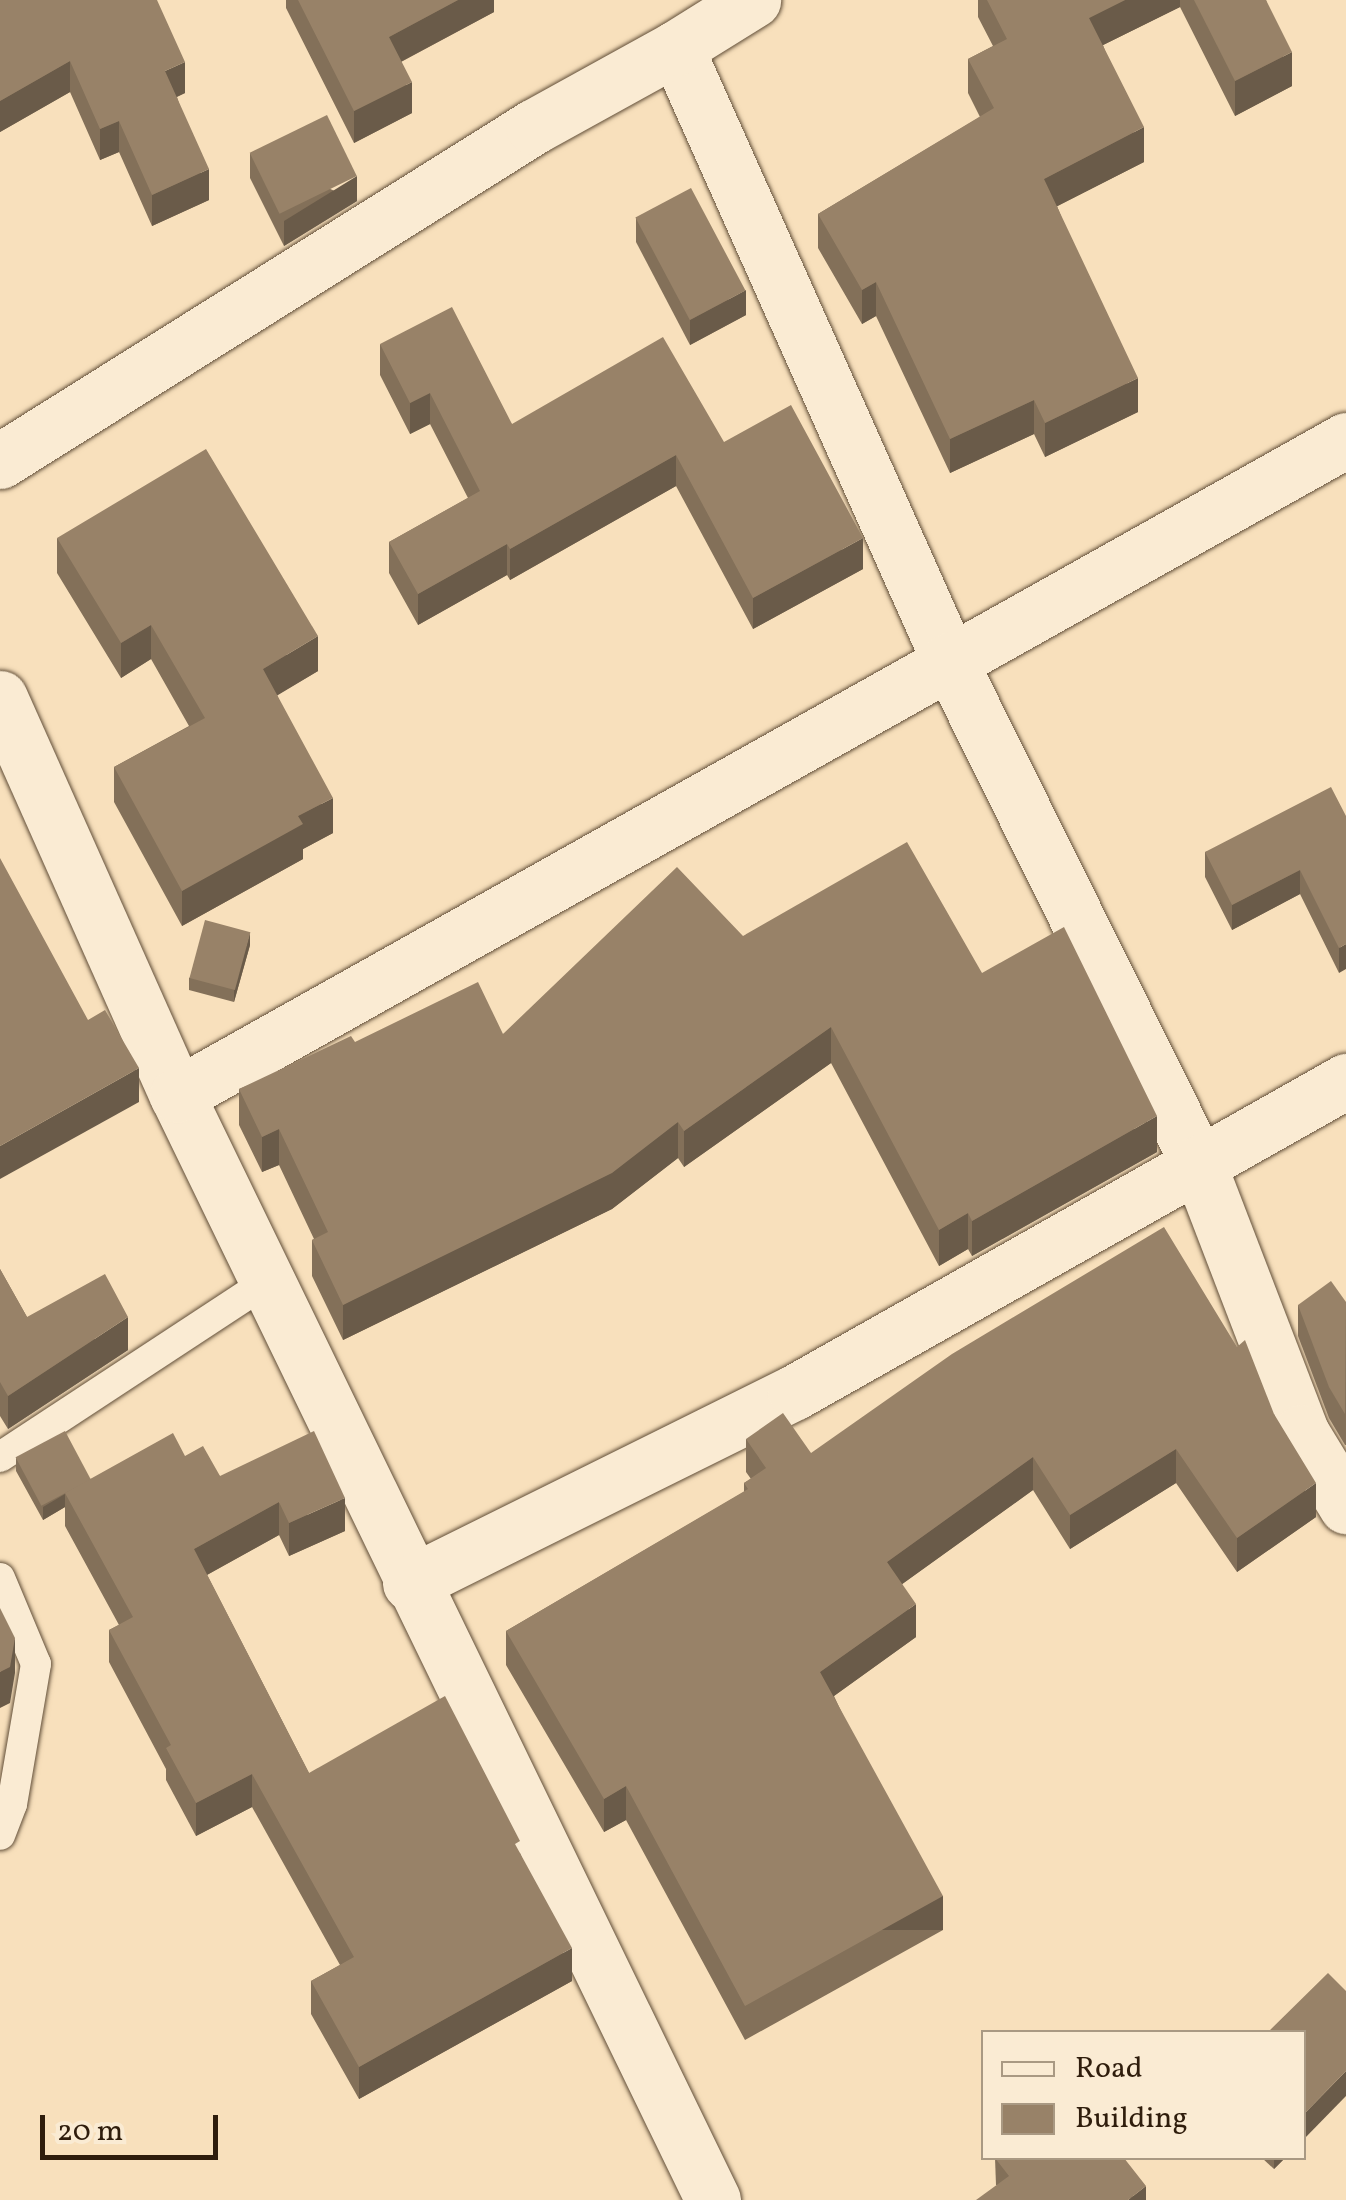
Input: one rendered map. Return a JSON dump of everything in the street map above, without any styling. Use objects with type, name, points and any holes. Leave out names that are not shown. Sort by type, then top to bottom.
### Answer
[{"type":"street","points":[[0,461],[533,127],[676,48],[752,0]]},
{"type":"street","points":[[676,48],[949,660],[1198,1163],[1301,1432],[1346,1506]]},
{"type":"street","points":[[177,1096],[1346,440]]},
{"type":"street","points":[[0,698],[177,1096],[410,1583],[713,2200]]},
{"type":"street","points":[[410,1583],[795,1392],[1346,1081]]},
{"type":"lane","points":[[0,1457],[266,1282]]},
{"type":"lane","points":[[0,1578],[36,1664],[12,1804],[0,1835]]},
{"type":"building","points":[[0,0],[157,0],[185,62],[165,71],[209,169],[152,195],[119,121],[100,129],[70,61],[0,101]]},
{"type":"building","points":[[298,0],[458,0],[389,37],[412,82],[354,111]]},
{"type":"building","points":[[987,0],[1125,0],[1089,18],[1144,127],[1044,179],[1138,378],[1045,423],[1034,400],[950,439],[876,282],[862,290],[818,214],[994,108],[968,59],[1007,39]]},
{"type":"building","points":[[1194,0],[1266,0],[1292,52],[1235,81]]},
{"type":"building","points":[[327,115],[357,176],[280,214],[250,153]]},
{"type":"building","points":[[691,188],[745,290],[690,320],[635,218]]},
{"type":"building","points":[[452,307],[512,424],[663,337],[724,442],[791,405],[863,538],[753,598],[676,455],[510,549],[507,544],[418,594],[389,542],[480,491],[430,393],[410,403],[380,344]]},
{"type":"building","points":[[206,449],[318,636],[263,669],[333,798],[298,816],[303,824],[182,891],[114,767],[205,718],[151,625],[121,643],[57,538]]},
{"type":"building","points":[[1331,787],[1346,816],[1346,944],[1339,948],[1300,870],[1232,905],[1205,852]]},
{"type":"building","points":[[907,842],[982,973],[1064,927],[1157,1116],[972,1221],[968,1213],[939,1230],[831,1027],[684,1131],[678,1122],[612,1173],[343,1305],[312,1240],[328,1232],[279,1129],[262,1137],[239,1089],[351,1036],[355,1042],[478,982],[503,1034],[677,867],[743,936]]},
{"type":"building","points":[[0,858],[88,1020],[105,1010],[139,1068],[0,1146]]},
{"type":"building","points":[[205,920],[250,932],[235,990],[189,978]]},
{"type":"building","points":[[1164,1227],[1237,1347],[1245,1340],[1274,1414],[1316,1483],[1237,1538],[1176,1449],[1070,1515],[1033,1457],[887,1562],[916,1604],[820,1672],[943,1896],[745,2006],[626,1786],[604,1799],[506,1631],[748,1489],[744,1483],[766,1468],[746,1439],[783,1413],[811,1453],[952,1354]]},
{"type":"building","points":[[0,1269],[27,1317],[105,1274],[128,1317],[8,1396],[0,1382]]},
{"type":"building","points":[[1331,1281],[1346,1302],[1345,1414],[1329,1387],[1298,1305]]},
{"type":"building","points":[[65,1431],[91,1480],[41,1506],[16,1457]]},
{"type":"building","points":[[314,1431],[345,1498],[289,1523],[279,1502],[194,1549],[309,1773],[445,1696],[520,1841],[515,1844],[572,1948],[359,2067],[311,1981],[354,1957],[252,1774],[196,1803],[166,1748],[171,1745],[109,1630],[133,1617],[65,1493],[173,1433],[185,1456],[203,1446],[220,1476]]},
{"type":"building","points":[[0,1608],[15,1638],[10,1667],[0,1672]]},
{"type":"building","points":[[1328,1973],[1346,1991],[1346,2071],[1306,2112],[1306,2030],[1270,2030]]},
{"type":"building","points":[[997,2160],[1126,2160],[1146,2186],[1128,2200],[976,2200],[1009,2176]]}]
